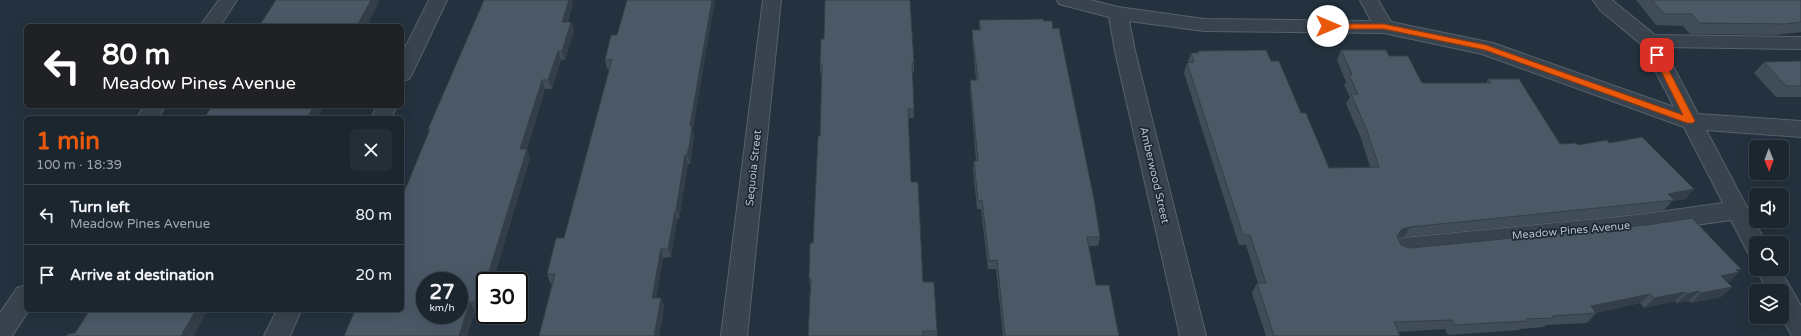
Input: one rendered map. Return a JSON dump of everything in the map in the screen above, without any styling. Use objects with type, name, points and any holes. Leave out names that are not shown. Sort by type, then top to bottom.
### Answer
[{"type":"street","points":[[211,24],[228,0]]},
{"type":"street","points":[[404,70],[438,0]]},
{"type":"street","name":"Sequoia Street","points":[[734,336],[772,0]]},
{"type":"street","points":[[1066,0],[1118,13],[1204,25],[1384,27],[1486,48],[1690,121],[1801,129]]},
{"type":"street","points":[[1369,0],[1384,27]]},
{"type":"street","points":[[1602,0],[1607,6],[1650,41],[1751,236]]},
{"type":"street","name":"Amberwood Street","points":[[1118,13],[1127,58],[1193,336]]},
{"type":"street","points":[[1650,41],[1742,41],[1801,43]]},
{"type":"street","name":"Meadow Pines Avenue","points":[[1404,247],[1638,224],[1737,210]]},
{"type":"street","points":[[0,333],[24,298]]},
{"type":"street","points":[[1789,308],[1801,329]]},
{"type":"street","points":[[277,336],[288,312]]},
{"type":"building","points":[[276,0],[371,0],[358,24],[260,24]]},
{"type":"building","points":[[484,0],[569,0],[562,22],[571,22],[562,51],[558,51],[548,80],[542,80],[520,149],[527,149],[489,272],[476,272],[476,302],[470,302],[468,308],[468,272],[416,272],[416,324],[463,324],[459,336],[344,336],[354,312],[404,312],[404,192],[430,129],[428,129]]},
{"type":"building","points":[[627,0],[712,0],[690,126],[692,126],[690,142],[687,155],[685,155],[668,249],[661,249],[652,298],[661,298],[654,336],[539,336],[555,274],[547,274],[556,238],[564,238],[612,59],[605,60],[611,35],[617,35]]},
{"type":"building","points":[[825,0],[910,0],[914,63],[912,63],[914,109],[908,109],[911,182],[918,182],[923,282],[934,282],[937,331],[923,331],[923,336],[808,336],[811,279],[809,279],[810,243],[813,243],[818,136],[820,136],[822,64],[820,64],[821,39],[824,39]]},
{"type":"building","points":[[1652,0],[1801,0],[1801,22],[1786,24],[1699,23],[1692,14],[1664,14]]},
{"type":"building","points":[[1043,19],[1044,21],[1052,21],[1053,29],[1059,28],[1094,199],[1100,237],[1087,237],[1096,285],[1109,285],[1119,336],[1005,336],[997,260],[989,261],[982,200],[978,201],[974,161],[978,161],[970,80],[978,80],[972,30],[981,30],[979,20]]},
{"type":"building","points":[[1266,50],[1271,61],[1279,61],[1301,113],[1306,113],[1329,168],[1379,167],[1366,128],[1351,94],[1358,94],[1349,75],[1352,75],[1341,50],[1386,50],[1389,56],[1408,56],[1422,83],[1491,83],[1488,79],[1519,79],[1560,144],[1576,143],[1578,145],[1607,140],[1609,143],[1642,137],[1694,189],[1668,194],[1674,200],[1410,227],[1402,229],[1397,236],[1401,245],[1410,248],[1647,225],[1692,218],[1741,269],[1736,270],[1739,272],[1721,276],[1732,287],[1701,293],[1699,291],[1687,294],[1685,292],[1654,298],[1650,294],[1591,306],[1596,313],[1552,316],[1553,318],[1526,319],[1527,321],[1455,325],[1452,320],[1394,322],[1400,336],[1274,336],[1257,283],[1266,283],[1250,235],[1243,235],[1187,63],[1194,62],[1191,53],[1199,53],[1198,51]]},
{"type":"building","points":[[1801,61],[1801,86],[1786,86],[1764,62]]},
{"type":"building","points":[[211,108],[313,108],[308,116],[205,116]]},
{"type":"building","points":[[89,312],[195,312],[181,336],[66,336],[68,334],[75,333]]},
{"type":"route","points":[[1328,26],[1384,27],[1486,48],[1690,121],[1657,55]]}]
